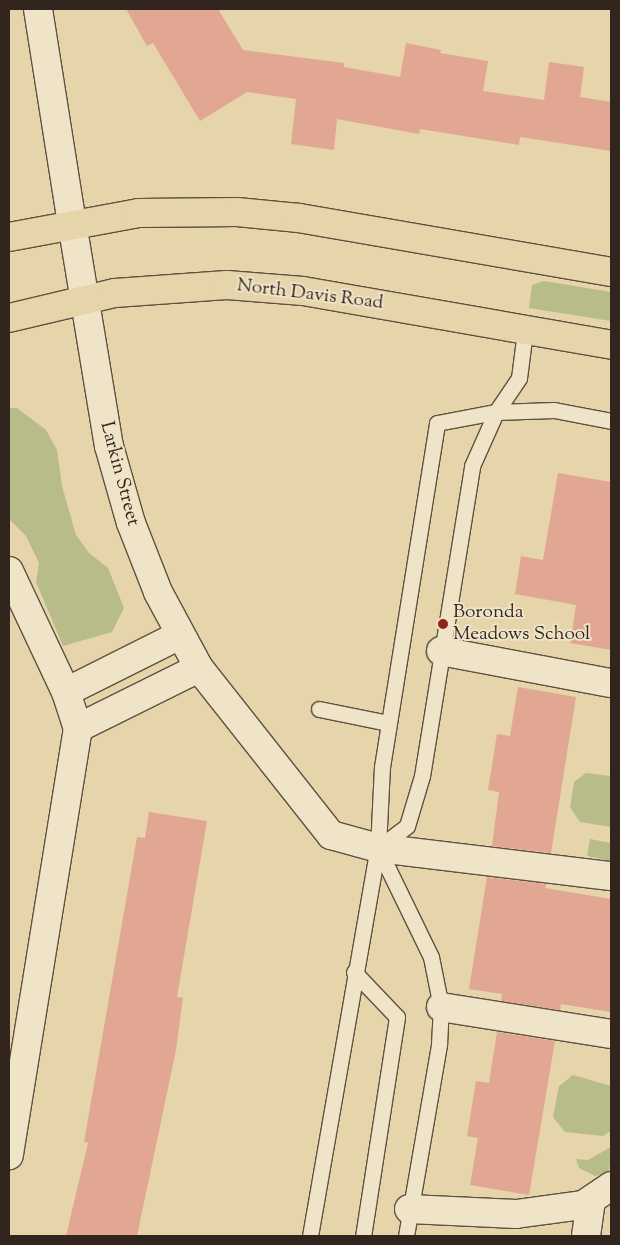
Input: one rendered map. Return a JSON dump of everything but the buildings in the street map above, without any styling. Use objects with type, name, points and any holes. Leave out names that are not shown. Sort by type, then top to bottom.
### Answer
[{"type":"highway","points":[[9,237],[72,223],[139,213],[237,212],[299,218],[611,272]]},
{"type":"highway","name":"North Davis Road","points":[[9,318],[83,299],[152,288],[236,285],[303,291],[611,345]]},
{"type":"street","name":"Larkin Street","points":[[38,9],[83,299],[119,485],[151,574],[180,635],[200,668],[331,836],[378,848],[611,876]]},
{"type":"street","points":[[9,571],[66,692],[78,728],[9,1154]]},
{"type":"street","points":[[66,692],[180,635]]},
{"type":"street","points":[[441,651],[611,683]]},
{"type":"street","points":[[78,728],[200,668]]},
{"type":"street","points":[[441,1007],[611,1034]]},
{"type":"street","points":[[409,1209],[516,1214],[601,1193]]},
{"type":"street","points":[[586,1236],[601,1193]]},
{"type":"lane","points":[[378,848],[407,826],[422,776],[472,466],[496,412],[519,378],[525,331]]},
{"type":"lane","points":[[310,1236],[354,972],[378,848],[388,724],[437,424],[496,412],[554,410],[611,421]]},
{"type":"lane","points":[[319,709],[388,724]]},
{"type":"lane","points":[[378,848],[431,957],[441,1007],[439,1044],[409,1209],[406,1236]]},
{"type":"lane","points":[[354,972],[397,1016],[363,1236]]},
{"type":"green space","points":[[544,281],[611,292],[611,321],[529,308],[532,285]]},
{"type":"green space","points":[[9,408],[17,408],[46,430],[57,450],[62,486],[76,535],[89,553],[108,568],[124,608],[112,632],[63,646],[36,582],[39,563],[26,536],[9,519]]},
{"type":"green space","points":[[586,773],[611,776],[611,827],[580,822],[570,807],[574,782]]},
{"type":"green space","points":[[590,839],[611,843],[611,861],[587,856]]},
{"type":"green space","points":[[573,1075],[611,1086],[611,1131],[603,1136],[565,1132],[553,1117],[559,1086]]},
{"type":"green space","points":[[611,1147],[609,1173],[595,1176],[579,1168],[576,1159],[588,1160]]},
{"type":"place","name":"Boronda Meadows School","points":[[443,624]]}]
